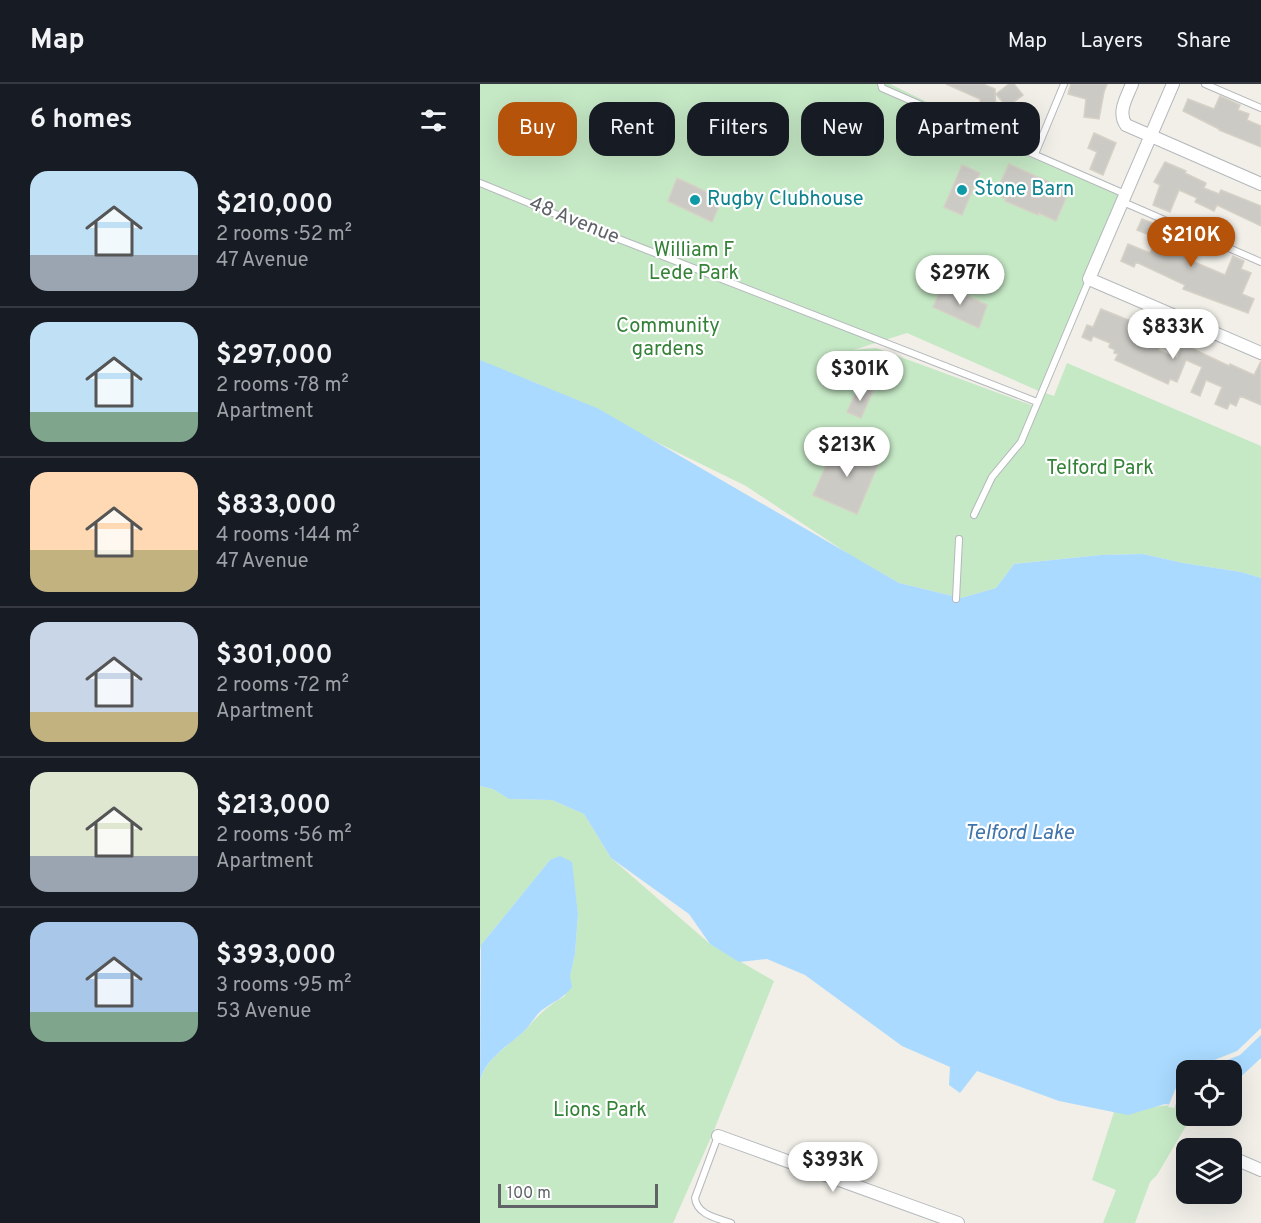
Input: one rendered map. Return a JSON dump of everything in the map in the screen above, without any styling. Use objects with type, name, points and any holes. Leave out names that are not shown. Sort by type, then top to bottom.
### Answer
[{"type":"street","points":[[1132,84],[1122,108],[1122,120],[1130,128],[1261,184]]},
{"type":"street","points":[[1173,84],[1089,279],[1261,352]]},
{"type":"street","points":[[718,1136],[958,1223]]},
{"type":"street","points":[[1242,1162],[1261,1170]]},
{"type":"lane","points":[[881,84],[882,88],[914,102]]},
{"type":"lane","points":[[1040,142],[1065,84]]},
{"type":"lane","points":[[1205,84],[1261,108]]},
{"type":"lane","points":[[1039,156],[1261,262]]},
{"type":"lane","name":"48 Avenue","points":[[480,183],[1037,402]]},
{"type":"lane","points":[[974,515],[992,477],[1021,442],[1089,279]]},
{"type":"lane","points":[[956,599],[958,539]]},
{"type":"lane","points":[[718,1136],[695,1198],[696,1206],[703,1212],[731,1223]]},
{"type":"green space","name":"William F Lede Park","points":[[480,84],[890,84],[927,102],[896,102],[896,156],[1038,156],[1130,201],[1042,392],[1054,396],[1067,363],[1261,446],[1261,578],[1241,572],[1143,554],[1101,555],[1014,564],[996,588],[961,598],[899,583],[853,557],[746,486],[536,383],[480,362]],"holes":[[[907,333],[1041,392],[1034,406],[876,348],[853,350]]]},
{"type":"green space","name":"Lions Park","points":[[480,786],[493,789],[509,799],[552,800],[584,814],[611,858],[710,944],[774,981],[712,1135],[673,1223],[480,1223],[480,1080],[493,1058],[553,1003],[565,996],[575,954],[578,914],[571,862],[550,860],[481,945],[480,951]]},
{"type":"green space","points":[[1176,1104],[1176,1126],[1186,1126],[1179,1138],[1176,1138],[1176,1143],[1157,1175],[1150,1182],[1135,1223],[1103,1223],[1116,1190],[1092,1180],[1114,1112]]},
{"type":"water","name":"Telford Lake","points":[[480,360],[599,409],[899,583],[961,598],[996,588],[1014,564],[1101,555],[1143,554],[1241,572],[1261,578],[1261,1058],[1242,1076],[1242,1060],[1176,1060],[1176,1105],[1165,1104],[1128,1115],[1059,1101],[977,1071],[960,1093],[949,1085],[950,1067],[902,1046],[805,975],[767,959],[739,962],[710,944],[689,914],[611,858],[584,814],[552,800],[509,799],[493,789],[480,786]]},
{"type":"water","points":[[560,856],[572,862],[578,914],[575,954],[570,976],[572,987],[562,997],[542,1010],[527,1028],[494,1057],[480,1080],[481,945],[550,860]]},
{"type":"pier","points":[[1261,1028],[1261,1035],[1240,1055],[1228,1060],[1214,1060],[1237,1051]]},
{"type":"pier","points":[[1176,1088],[1176,1103],[1174,1108],[1168,1107]]},
{"type":"building","points":[[946,84],[983,84],[995,89],[995,102],[980,102],[980,99]]},
{"type":"building","points":[[1009,84],[1014,84],[1023,95],[1014,102],[1003,102],[996,94]]},
{"type":"building","points":[[1071,84],[1107,84],[1099,119],[1084,117],[1086,99],[1068,94]]},
{"type":"building","points":[[1220,96],[1240,105],[1238,110],[1249,114],[1247,120],[1261,126],[1261,147],[1219,130],[1183,111],[1188,99],[1214,109]]},
{"type":"building","points":[[1094,133],[1116,143],[1103,175],[1090,169],[1097,152],[1088,148]]},
{"type":"building","points":[[1165,162],[1206,183],[1204,188],[1219,194],[1221,190],[1261,206],[1261,226],[1217,205],[1214,211],[1195,202],[1197,198],[1179,190],[1170,212],[1153,205],[1160,185],[1154,182]]},
{"type":"building","points":[[1009,164],[1069,191],[1056,221],[1005,201],[1006,199],[995,194]]},
{"type":"building","name":"Stone Barn","points":[[962,165],[980,173],[962,215],[944,207]]},
{"type":"building","name":"Rugby Clubhouse","points":[[677,178],[722,199],[712,222],[668,201]]},
{"type":"building","points":[[1142,219],[1178,233],[1175,240],[1197,249],[1192,261],[1225,275],[1233,256],[1244,261],[1241,269],[1251,273],[1242,294],[1254,299],[1248,313],[1183,289],[1185,285],[1136,262],[1134,267],[1121,261],[1128,244],[1150,253],[1157,238],[1137,230]]},
{"type":"building","points":[[943,285],[987,305],[979,328],[933,307]]},
{"type":"building","points":[[1101,309],[1158,332],[1155,339],[1162,342],[1158,350],[1177,358],[1183,344],[1254,375],[1261,361],[1261,405],[1240,396],[1236,406],[1230,403],[1227,409],[1215,404],[1222,387],[1206,380],[1200,396],[1191,392],[1202,367],[1186,360],[1177,382],[1170,379],[1168,384],[1115,360],[1118,354],[1109,347],[1110,343],[1093,336],[1091,341],[1082,337],[1087,325],[1093,327]]},
{"type":"building","points":[[859,385],[873,391],[861,418],[847,412]]},
{"type":"building","points":[[837,441],[880,460],[857,514],[813,495]]},
{"type":"place","name":"Stone Barn","points":[[962,190]]},
{"type":"place","name":"Rugby Clubhouse","points":[[695,200]]},
{"type":"park label","name":"Community gardens","points":[[668,338]]},
{"type":"park label","name":"Telford Park","points":[[1100,469]]}]
